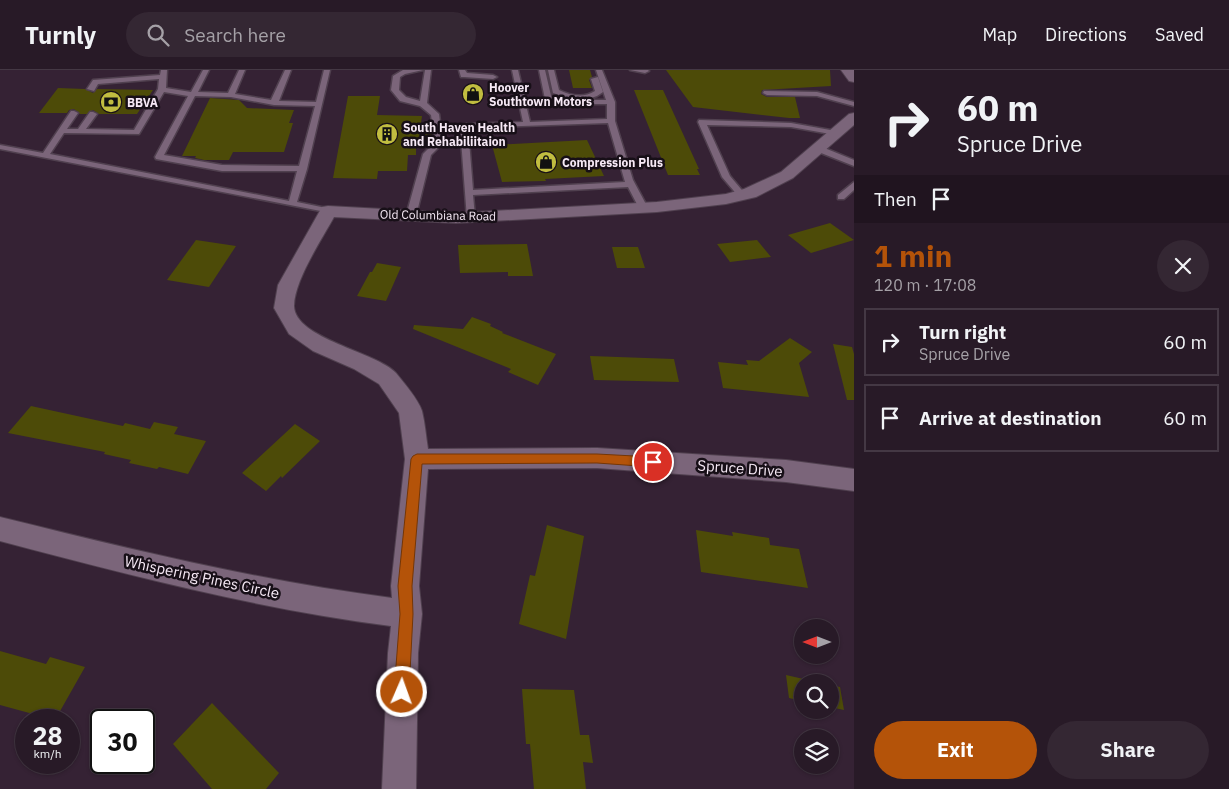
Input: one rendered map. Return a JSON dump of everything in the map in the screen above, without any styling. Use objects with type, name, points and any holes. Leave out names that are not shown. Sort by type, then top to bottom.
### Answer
[{"type":"street","points":[[848,70],[854,78]]},
{"type":"street","name":"Old Columbiana Road","points":[[328,211],[470,218],[643,208],[726,199],[742,195],[787,175],[854,117]]},
{"type":"street","points":[[328,211],[288,285],[284,308],[296,329],[321,346],[362,363],[387,378],[410,411],[417,459],[405,586],[406,614],[398,789]]},
{"type":"street","name":"Spruce Drive","points":[[417,459],[597,458],[786,471],[854,480]]},
{"type":"street","name":"Whispering Pines Circle","points":[[0,528],[160,570],[345,607],[406,614]]},
{"type":"lane","points":[[206,70],[159,157],[222,168],[303,169]]},
{"type":"lane","points":[[231,96],[242,70]]},
{"type":"lane","points":[[274,103],[288,70]]},
{"type":"lane","points":[[292,203],[303,169],[327,70]]},
{"type":"lane","points":[[410,216],[417,198],[427,154],[435,147],[438,137],[435,114],[423,104],[403,99],[395,90],[397,76],[403,72],[420,70]]},
{"type":"lane","points":[[423,104],[428,70]]},
{"type":"lane","points":[[462,70],[464,75],[501,74],[527,124]]},
{"type":"lane","points":[[542,70],[549,102],[610,102]]},
{"type":"lane","points":[[551,70],[556,91],[568,97],[586,97],[597,93],[595,74]]},
{"type":"lane","points":[[633,70],[645,71]]},
{"type":"lane","points":[[71,131],[136,132],[162,89],[164,73],[116,80],[101,87]]},
{"type":"lane","points":[[595,74],[610,102],[610,121],[631,184],[643,208]]},
{"type":"lane","points":[[162,89],[193,94],[231,96],[274,103],[319,104]]},
{"type":"lane","points":[[768,92],[817,94],[854,104]]},
{"type":"lane","points":[[45,156],[71,131],[84,114],[71,131]]},
{"type":"lane","points":[[470,218],[464,126],[610,121]]},
{"type":"lane","points":[[742,195],[726,178],[702,122],[792,125],[836,133]]},
{"type":"lane","name":"Old Columbiana Road","points":[[0,147],[328,211]]},
{"type":"lane","points":[[819,149],[854,163]]},
{"type":"lane","points":[[468,193],[631,184]]},
{"type":"lane","points":[[841,197],[854,185]]},
{"type":"building","points":[[569,70],[590,70],[592,77],[589,80],[592,88],[573,88]]},
{"type":"building","points":[[666,70],[830,70],[831,86],[762,90],[761,94],[767,97],[795,97],[800,118],[789,118],[693,107]]},
{"type":"building","name":"BBVA","points":[[58,88],[85,89],[93,93],[97,89],[153,90],[137,114],[99,114],[93,110],[87,114],[80,114],[74,109],[69,110],[67,113],[39,113]]},
{"type":"building","points":[[634,90],[663,90],[700,175],[668,175]]},
{"type":"building","name":"South Haven Health and Rehabiliitaion","points":[[348,96],[380,96],[377,115],[422,116],[421,123],[430,123],[432,137],[430,142],[416,142],[416,155],[408,155],[407,171],[378,171],[377,179],[333,178]]},
{"type":"building","points":[[210,98],[239,100],[247,108],[294,110],[289,123],[293,123],[284,152],[233,152],[229,160],[204,160],[195,158],[196,156],[182,156]]},
{"type":"building","name":"Compression Plus","points":[[587,140],[604,176],[545,179],[546,181],[502,182],[492,145]]},
{"type":"building","points":[[830,223],[854,240],[811,253],[788,235]]},
{"type":"building","points":[[196,240],[236,246],[209,287],[167,280]]},
{"type":"building","points":[[757,240],[771,257],[730,262],[717,244]]},
{"type":"building","points":[[527,244],[533,276],[508,276],[508,272],[460,273],[458,245]]},
{"type":"building","points":[[612,247],[638,247],[645,268],[617,268]]},
{"type":"building","points":[[377,263],[401,267],[386,301],[357,296]]},
{"type":"building","points":[[472,317],[491,324],[490,326],[502,333],[556,354],[538,385],[508,372],[511,369],[413,329],[414,325],[463,329]]},
{"type":"building","points":[[790,338],[812,352],[799,363],[809,397],[723,388],[718,362],[748,365],[746,360],[759,361]]},
{"type":"building","points":[[833,344],[852,347],[854,354],[854,400],[847,400]]},
{"type":"building","points":[[590,356],[674,359],[679,382],[594,380]]},
{"type":"building","points":[[31,406],[123,426],[125,423],[150,429],[154,422],[178,427],[174,434],[206,441],[188,474],[159,467],[157,469],[129,463],[131,460],[104,454],[105,452],[8,433]]},
{"type":"building","points":[[295,424],[320,441],[266,491],[242,473]]},
{"type":"building","points":[[547,525],[584,536],[566,639],[519,624],[530,575],[535,576]]},
{"type":"building","points":[[696,530],[733,536],[732,532],[769,538],[770,545],[799,549],[808,588],[701,572]]},
{"type":"building","points":[[0,651],[46,664],[50,657],[85,667],[61,709],[15,709],[0,705]]},
{"type":"building","points":[[786,675],[794,677],[794,699],[789,698]]},
{"type":"building","points":[[839,687],[840,687],[844,710],[839,709]]},
{"type":"building","points":[[522,689],[574,690],[580,735],[589,735],[593,763],[583,762],[586,789],[534,789],[530,744],[526,744]]},
{"type":"building","points":[[212,703],[279,773],[266,789],[212,789],[173,744]]},
{"type":"place","name":"Hoover Southtown Motors","points":[[473,94]]},
{"type":"place","name":"BBVA","points":[[111,102]]},
{"type":"place","name":"South Haven Health and Rehabiliitaion","points":[[387,134]]},
{"type":"place","name":"Compression Plus","points":[[546,162]]},
{"type":"route","points":[[402,692],[406,614],[405,586],[417,459],[597,458],[653,462]]}]
